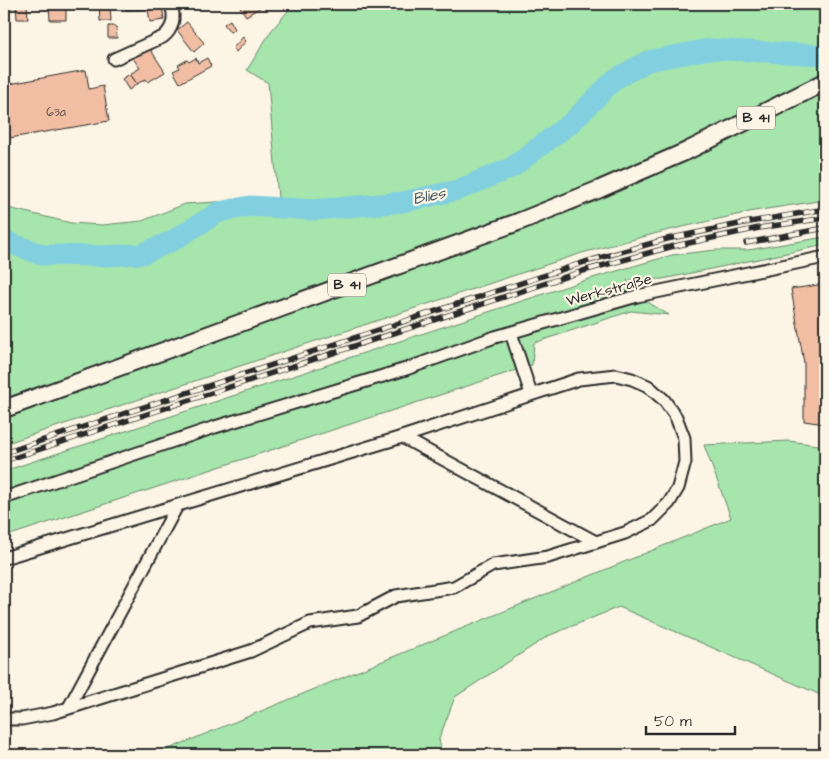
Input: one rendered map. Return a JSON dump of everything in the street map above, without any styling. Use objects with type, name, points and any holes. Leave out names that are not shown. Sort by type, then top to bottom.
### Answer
[{"type":"highway","name":"B 41","points":[[4,409],[527,218],[687,151],[825,82]]},
{"type":"street","points":[[114,59],[163,38],[172,27],[174,13],[171,4]]},
{"type":"street","name":"Werkstraße","points":[[4,498],[215,427],[406,369],[511,333],[638,296],[825,257]]},
{"type":"street","points":[[511,333],[531,394]]},
{"type":"street","points":[[4,558],[402,438],[579,379],[616,375],[648,386],[664,400],[676,417],[684,438],[685,462],[678,488],[670,503],[652,520],[625,533],[548,556],[493,565],[454,587],[396,596],[358,616],[310,623],[251,651],[53,713],[22,719],[4,719]]},
{"type":"street","points":[[402,438],[596,542]]},
{"type":"street","points":[[69,708],[177,506]]},
{"type":"green space","points":[[294,4],[825,4],[825,200],[754,211],[665,231],[582,253],[4,444],[4,207],[71,223],[102,225],[142,221],[185,204],[278,198],[268,83],[247,70],[271,31]]},
{"type":"green space","points":[[825,237],[825,245],[663,279],[627,280],[638,296],[669,315],[631,311],[534,343],[532,365],[4,537],[4,471],[589,279],[672,255],[716,250],[748,250]]},
{"type":"green space","points":[[789,441],[825,446],[825,696],[619,607],[548,636],[455,697],[439,739],[442,755],[154,755],[731,518],[704,445]]},
{"type":"building","points":[[4,4],[7,4],[8,16],[4,16]]},
{"type":"building","points":[[7,4],[16,4],[16,7],[7,8]]},
{"type":"building","points":[[16,4],[27,4],[28,19],[17,19]]},
{"type":"building","points":[[39,4],[66,4],[66,20],[50,20],[49,5],[39,6]]},
{"type":"building","points":[[99,4],[110,4],[111,21],[100,21]]},
{"type":"building","points":[[125,4],[162,4],[164,20],[150,22],[148,9],[126,10]]},
{"type":"building","points":[[238,4],[259,4],[261,7],[246,16]]},
{"type":"building","points":[[230,20],[235,29],[230,32],[224,24]]},
{"type":"building","points":[[187,22],[204,43],[194,52],[177,30]]},
{"type":"building","points":[[108,26],[116,26],[117,38],[108,38]]},
{"type":"building","points":[[243,37],[246,41],[236,52],[233,48]]},
{"type":"building","points":[[149,47],[165,72],[148,82],[146,79],[137,84],[130,74],[140,68],[132,57]]},
{"type":"building","points":[[196,58],[198,63],[207,58],[211,66],[180,83],[173,71],[180,68],[178,65]]},
{"type":"building","points":[[86,70],[89,89],[103,86],[109,121],[10,138],[4,103],[4,85]]},
{"type":"building","points":[[130,74],[137,84],[129,90],[122,79]]},
{"type":"building","points":[[4,126],[6,126],[9,138],[4,139]]},
{"type":"building","points":[[825,284],[825,424],[804,421],[804,363],[791,289]]},
{"type":"waterway","name":"Blies","points":[[4,241],[43,255],[104,256],[142,254],[172,241],[219,212],[250,206],[314,210],[403,202],[458,190],[511,168],[571,123],[615,79],[648,61],[709,49],[825,55]]},
{"type":"railway","points":[[4,453],[585,262],[667,239],[825,209]]},
{"type":"railway","points":[[4,461],[583,271],[670,247],[759,228],[825,218]]},
{"type":"railway","points":[[746,243],[825,228]]}]
